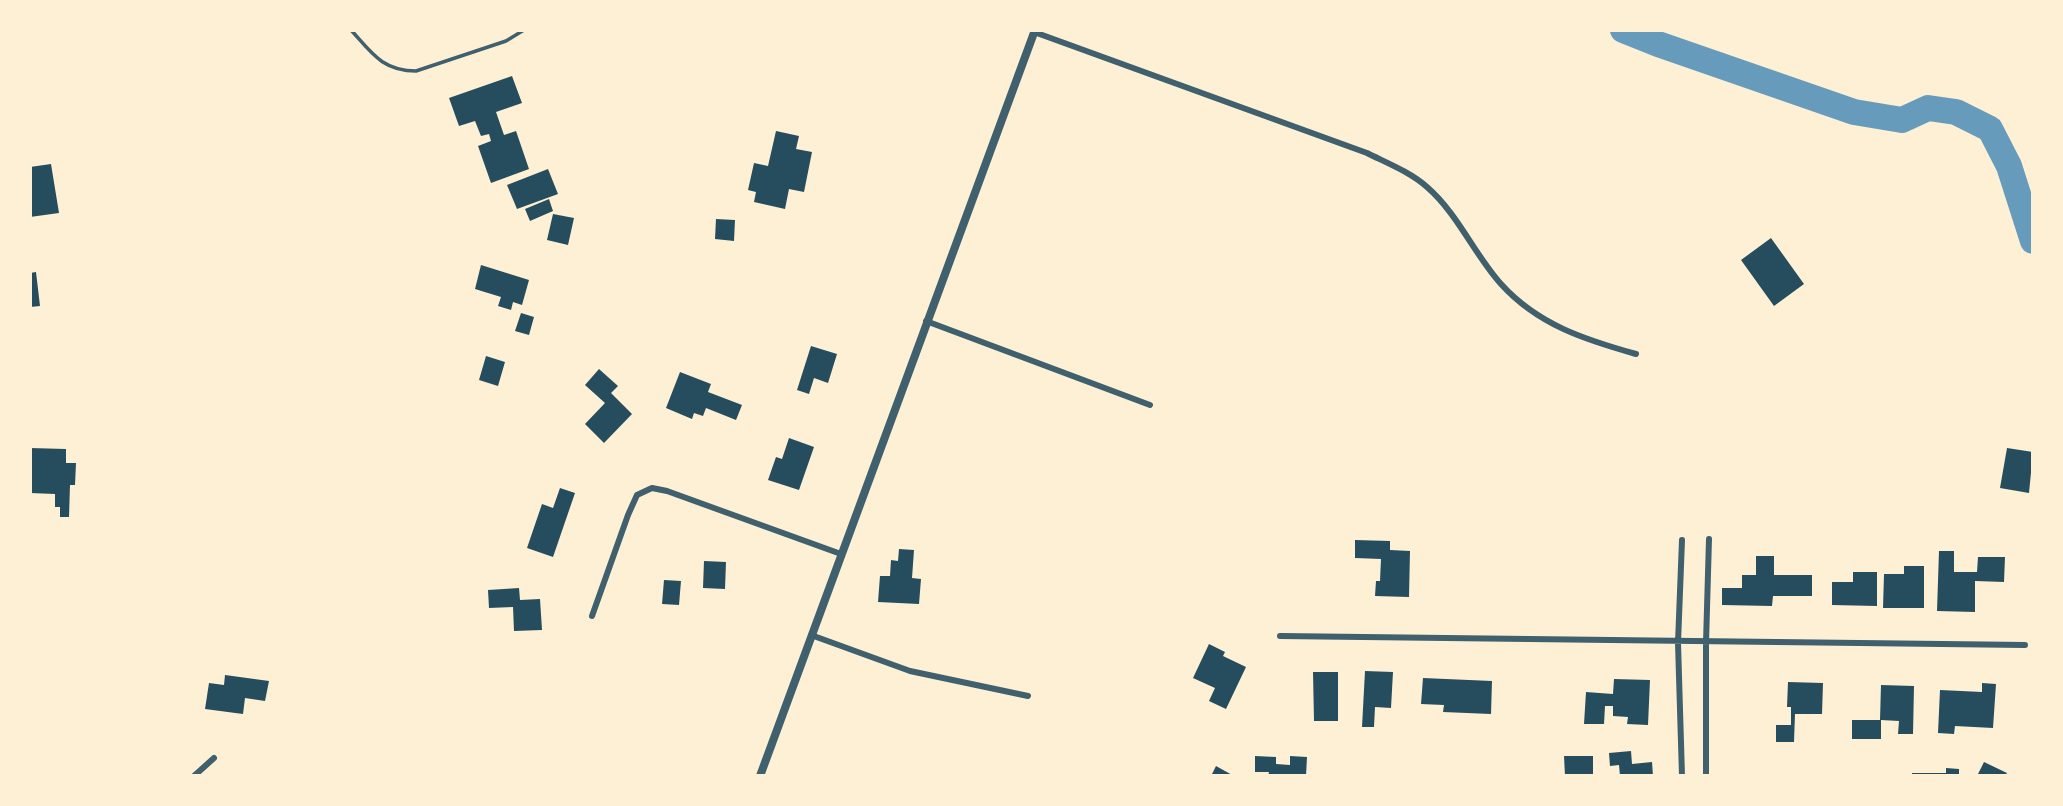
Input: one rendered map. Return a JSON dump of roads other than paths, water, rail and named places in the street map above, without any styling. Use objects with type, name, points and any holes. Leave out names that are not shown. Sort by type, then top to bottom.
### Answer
[{"type":"street","points":[[760,776],[1035,31],[1367,153],[1405,172],[1426,186],[1442,203],[1501,284],[1521,303],[1556,327],[1584,340],[1636,354]]},
{"type":"street","points":[[926,321],[1150,405]]},
{"type":"street","points":[[592,616],[637,495],[652,488],[667,491],[841,554]]},
{"type":"street","points":[[1706,776],[1709,539]]},
{"type":"street","points":[[1682,540],[1678,643],[1682,776]]},
{"type":"street","points":[[811,635],[910,671],[1028,696]]},
{"type":"street","points":[[1280,636],[2025,646]]},
{"type":"street","points":[[194,776],[214,758]]},
{"type":"lane","points":[[351,30],[378,61],[404,71],[416,71],[506,41],[524,30]]},
{"type":"waterway","points":[[1623,30],[1854,112],[1902,120],[1928,108],[1956,112],[1990,129],[2009,166],[2033,241]]}]
